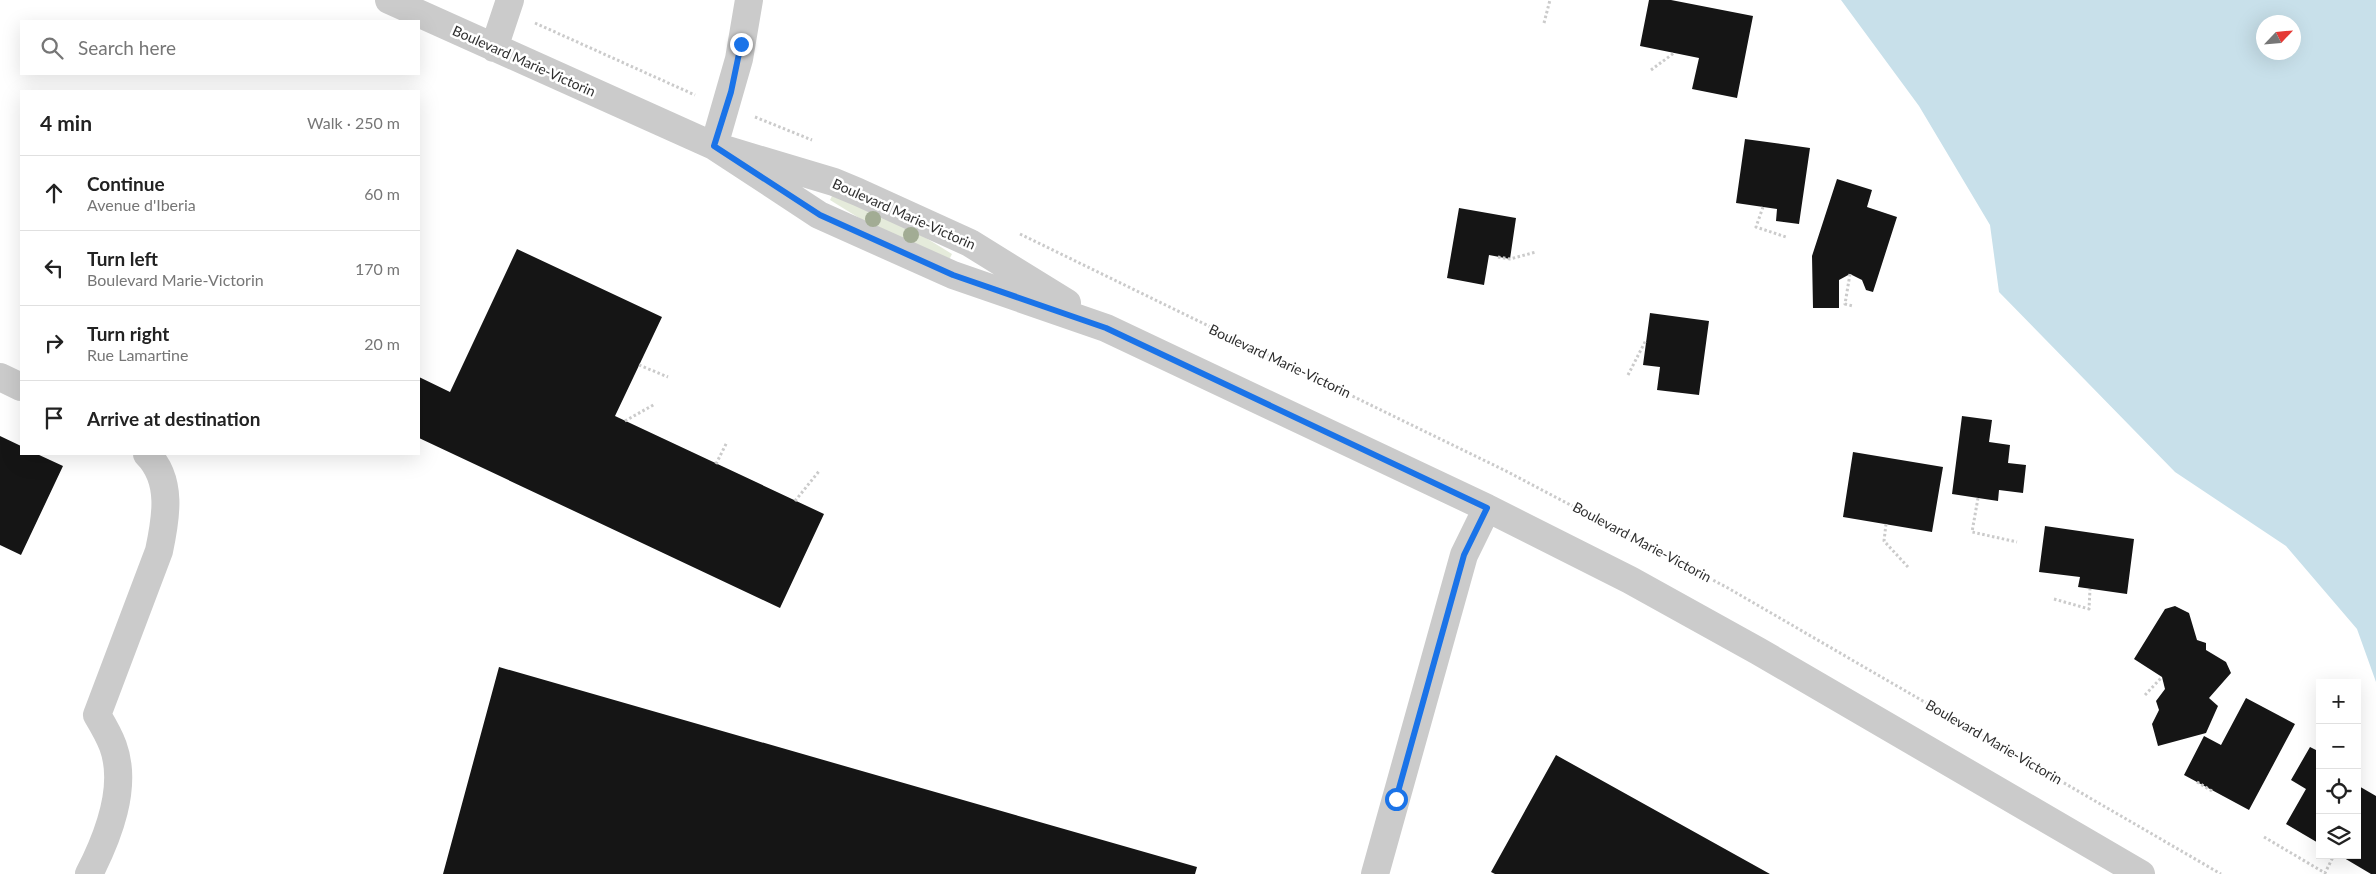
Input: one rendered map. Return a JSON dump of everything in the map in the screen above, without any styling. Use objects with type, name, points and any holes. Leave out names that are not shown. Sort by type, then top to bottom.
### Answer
[{"type":"street","name":"Boulevard Marie-Victorin","points":[[389,0],[714,146],[834,182],[932,225],[970,243],[1106,328]]},
{"type":"street","points":[[714,146],[739,59],[749,0]]},
{"type":"street","points":[[494,48],[518,10]]},
{"type":"street","name":"Boulevard Marie-Victorin","points":[[714,146],[828,219],[953,275],[1106,328],[1487,508],[1630,580],[1741,641],[2141,874]]},
{"type":"street","points":[[0,377],[20,387]]},
{"type":"street","points":[[89,874],[109,828],[118,780],[113,746],[97,715],[159,551],[164,526],[166,506],[163,479],[148,455]]},
{"type":"street","points":[[1375,874],[1464,555],[1487,508]]},
{"type":"path","points":[[1544,23],[1550,0]]},
{"type":"path","points":[[518,10],[700,98]]},
{"type":"path","points":[[1651,70],[1674,53]]},
{"type":"path","points":[[1763,207],[1756,227],[1786,237]]},
{"type":"path","name":"Boulevard Marie-Victorin","points":[[1044,246],[1506,471],[1728,588],[2221,874]]},
{"type":"path","points":[[1498,257],[1510,259],[1536,252]]},
{"type":"path","points":[[1850,274],[1845,304],[1853,306]]},
{"type":"path","points":[[1628,374],[1646,340]]},
{"type":"path","points":[[639,365],[668,377]]},
{"type":"path","points":[[625,421],[655,404]]},
{"type":"path","points":[[716,464],[727,442]]},
{"type":"path","points":[[795,501],[820,470]]},
{"type":"path","points":[[1978,498],[1972,532],[2017,542]]},
{"type":"path","points":[[1886,524],[1884,541],[1908,567]]},
{"type":"path","points":[[2054,599],[2089,609],[2090,589]]},
{"type":"path","points":[[2145,695],[2162,677]]},
{"type":"path","points":[[2196,782],[2212,791]]},
{"type":"path","points":[[2264,837],[2325,873],[2332,859]]},
{"type":"green space","points":[[833,194],[913,230],[952,254],[949,260],[872,226],[830,200]]},
{"type":"water","points":[[1841,0],[2376,0],[2376,682],[2357,629],[2286,546],[2175,472],[1999,292],[1990,225],[1919,106]]},
{"type":"building","points":[[1649,0],[1671,0],[1753,16],[1737,98],[1692,89],[1699,58],[1640,46]]},
{"type":"building","points":[[1745,139],[1810,148],[1799,224],[1776,221],[1777,209],[1736,203]]},
{"type":"building","points":[[1837,179],[1872,190],[1867,207],[1897,217],[1873,292],[1866,290],[1862,280],[1850,274],[1839,280],[1839,308],[1813,308],[1812,256]]},
{"type":"building","points":[[1459,208],[1516,218],[1510,259],[1489,255],[1484,285],[1447,278]]},
{"type":"building","points":[[517,249],[662,317],[615,416],[824,514],[780,608],[420,438],[420,377],[450,392]]},
{"type":"building","points":[[1650,313],[1709,321],[1699,395],[1657,390],[1660,367],[1643,365]]},
{"type":"building","points":[[1962,416],[1992,420],[1989,442],[2010,445],[2008,463],[2026,465],[2023,493],[1999,490],[1998,501],[1952,494]]},
{"type":"building","points":[[0,436],[20,446],[20,455],[39,455],[63,466],[21,555],[0,545]]},
{"type":"building","points":[[1853,452],[1943,467],[1932,532],[1843,517]]},
{"type":"building","points":[[2045,526],[2134,539],[2127,594],[2078,587],[2080,577],[2039,572]]},
{"type":"building","points":[[2175,606],[2189,613],[2197,640],[2206,643],[2206,650],[2226,662],[2231,673],[2209,698],[2218,706],[2206,733],[2158,746],[2152,724],[2159,710],[2156,701],[2165,689],[2162,677],[2134,659],[2165,609]]},
{"type":"building","points":[[499,667],[1197,867],[1195,874],[443,874]]},
{"type":"building","points":[[2246,698],[2295,724],[2249,810],[2184,775],[2204,736],[2221,745]]},
{"type":"building","points":[[2310,747],[2316,750],[2316,842],[2286,824],[2306,789],[2291,780]]},
{"type":"building","points":[[1556,755],[1770,874],[1495,874],[1491,872]]},
{"type":"building","points":[[2361,787],[2376,796],[2376,874],[2371,874],[2346,859],[2361,859]]},
{"type":"route","points":[[741,44],[731,92],[714,146],[820,215],[953,275],[1106,328],[1487,508],[1464,555],[1396,799]]}]
